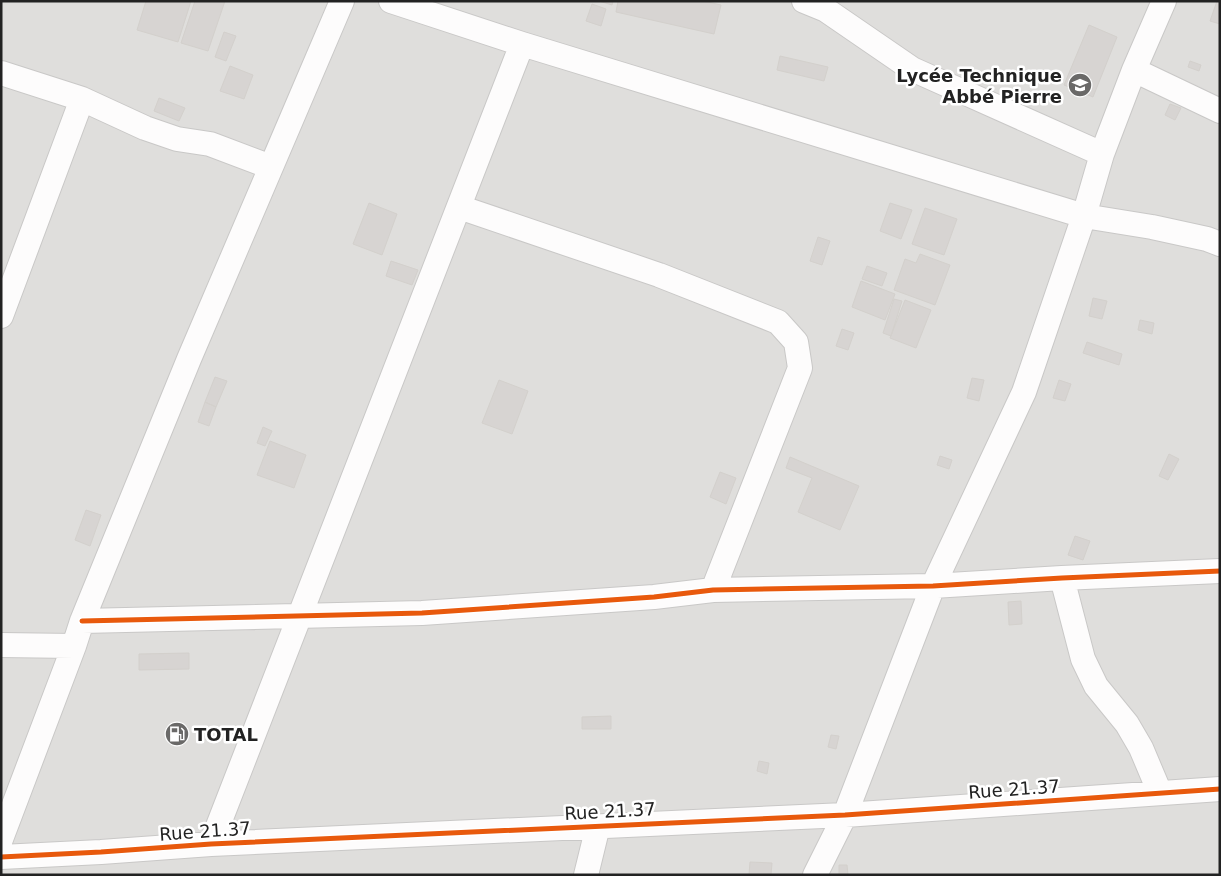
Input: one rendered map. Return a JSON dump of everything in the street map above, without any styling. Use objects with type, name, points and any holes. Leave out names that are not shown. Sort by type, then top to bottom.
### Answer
[{"type":"street","points":[[1,839],[82,621],[188,359],[342,1]]},
{"type":"street","points":[[392,1],[522,44],[1084,216],[1152,227],[1207,239],[1220,244]]},
{"type":"street","points":[[804,1],[826,10],[912,69],[1102,154]]},
{"type":"street","points":[[815,875],[845,815],[933,586],[1024,392],[1084,216],[1102,154],[1134,70],[1164,1]]},
{"type":"street","points":[[212,844],[522,44]]},
{"type":"street","points":[[1134,70],[1220,111]]},
{"type":"street","points":[[1,73],[82,99],[145,128],[177,139],[210,144],[270,167]]},
{"type":"street","points":[[1,316],[82,99]]},
{"type":"street","points":[[458,207],[659,275],[778,322],[796,342],[800,368],[713,590]]},
{"type":"street","points":[[82,621],[422,614],[654,597],[713,590],[933,586],[1220,571]]},
{"type":"street","points":[[1062,578],[1084,659],[1096,686],[1127,724],[1141,748],[1160,793]]},
{"type":"street","points":[[1,645],[74,646]]},
{"type":"street","name":"Rue 21.37","points":[[1,857],[212,844],[845,815],[1220,789]]},
{"type":"street","points":[[586,875],[598,826]]},
{"type":"shaded area","points":[[1,1],[1220,1],[1220,875],[1,875]]},
{"type":"building","points":[[146,1],[191,1],[178,42],[137,30]]},
{"type":"building","points":[[195,1],[225,1],[208,51],[181,43]]},
{"type":"building","points":[[599,1],[613,1],[612,5]]},
{"type":"building","points":[[618,1],[703,1],[721,5],[714,34],[616,12]]},
{"type":"building","points":[[1217,1],[1220,1],[1220,24],[1210,21]]},
{"type":"building","points":[[592,4],[606,9],[601,26],[586,21]]},
{"type":"building","points":[[1089,25],[1117,37],[1093,97],[1064,85]]},
{"type":"building","points":[[224,32],[236,36],[226,61],[215,57]]},
{"type":"building","points":[[780,56],[828,67],[824,81],[777,70]]},
{"type":"building","points":[[1190,61],[1201,65],[1199,71],[1188,67]]},
{"type":"building","points":[[230,66],[253,75],[244,99],[220,91]]},
{"type":"building","points":[[159,98],[185,108],[179,121],[154,111]]},
{"type":"building","points":[[1170,104],[1181,108],[1175,120],[1165,115]]},
{"type":"building","points":[[369,203],[397,214],[382,255],[353,244]]},
{"type":"building","points":[[890,203],[912,210],[901,239],[880,231]]},
{"type":"building","points":[[925,208],[957,219],[944,255],[912,244]]},
{"type":"building","points":[[818,237],[830,241],[822,265],[810,261]]},
{"type":"building","points":[[920,254],[950,265],[935,305],[894,290],[905,259],[916,263]]},
{"type":"building","points":[[391,261],[418,270],[412,285],[386,276]]},
{"type":"building","points":[[867,266],[887,273],[882,286],[862,279]]},
{"type":"building","points":[[861,281],[895,294],[885,320],[852,307]]},
{"type":"building","points":[[1093,298],[1107,301],[1102,319],[1089,316]]},
{"type":"building","points":[[894,299],[902,301],[891,336],[883,333]]},
{"type":"building","points":[[905,300],[931,310],[916,348],[890,338]]},
{"type":"building","points":[[1140,320],[1154,323],[1152,334],[1138,330]]},
{"type":"building","points":[[842,329],[854,333],[848,350],[836,346]]},
{"type":"building","points":[[1087,342],[1122,354],[1119,365],[1083,353]]},
{"type":"building","points":[[215,377],[227,381],[216,407],[205,402]]},
{"type":"building","points":[[972,378],[984,380],[979,401],[967,398]]},
{"type":"building","points":[[499,380],[528,391],[512,434],[482,423]]},
{"type":"building","points":[[1059,380],[1071,384],[1065,401],[1053,398]]},
{"type":"building","points":[[205,402],[216,407],[209,426],[198,422]]},
{"type":"building","points":[[263,427],[272,431],[265,446],[257,443]]},
{"type":"building","points":[[270,441],[306,455],[294,488],[257,475]]},
{"type":"building","points":[[1169,454],[1179,459],[1168,480],[1159,476]]},
{"type":"building","points":[[940,456],[952,460],[949,469],[937,465]]},
{"type":"building","points":[[790,457],[859,486],[840,530],[798,512],[812,478],[786,468]]},
{"type":"building","points":[[720,472],[736,478],[726,504],[710,497]]},
{"type":"building","points":[[86,510],[101,515],[90,546],[75,540]]},
{"type":"building","points":[[1075,536],[1090,541],[1083,560],[1068,555]]},
{"type":"building","points":[[1021,601],[1022,624],[1009,625],[1008,602]]},
{"type":"building","points":[[189,653],[189,669],[139,670],[139,654]]},
{"type":"building","points":[[611,716],[611,729],[582,729],[582,717]]},
{"type":"building","points":[[831,735],[839,736],[836,749],[828,747]]},
{"type":"building","points":[[759,761],[769,763],[767,774],[757,771]]},
{"type":"building","points":[[750,862],[772,863],[771,875],[749,875]]},
{"type":"building","points":[[839,865],[847,865],[848,875],[839,875]]},
{"type":"cycle path","points":[[82,621],[422,613],[654,597],[713,590],[933,586],[1220,571]]},
{"type":"cycle path","points":[[1,857],[211,844],[845,815],[1220,789]]},
{"type":"place","name":"Lycée Technique Abbé Pierre","points":[[1080,85]]},
{"type":"place","name":"TOTAL","points":[[177,734]]}]
